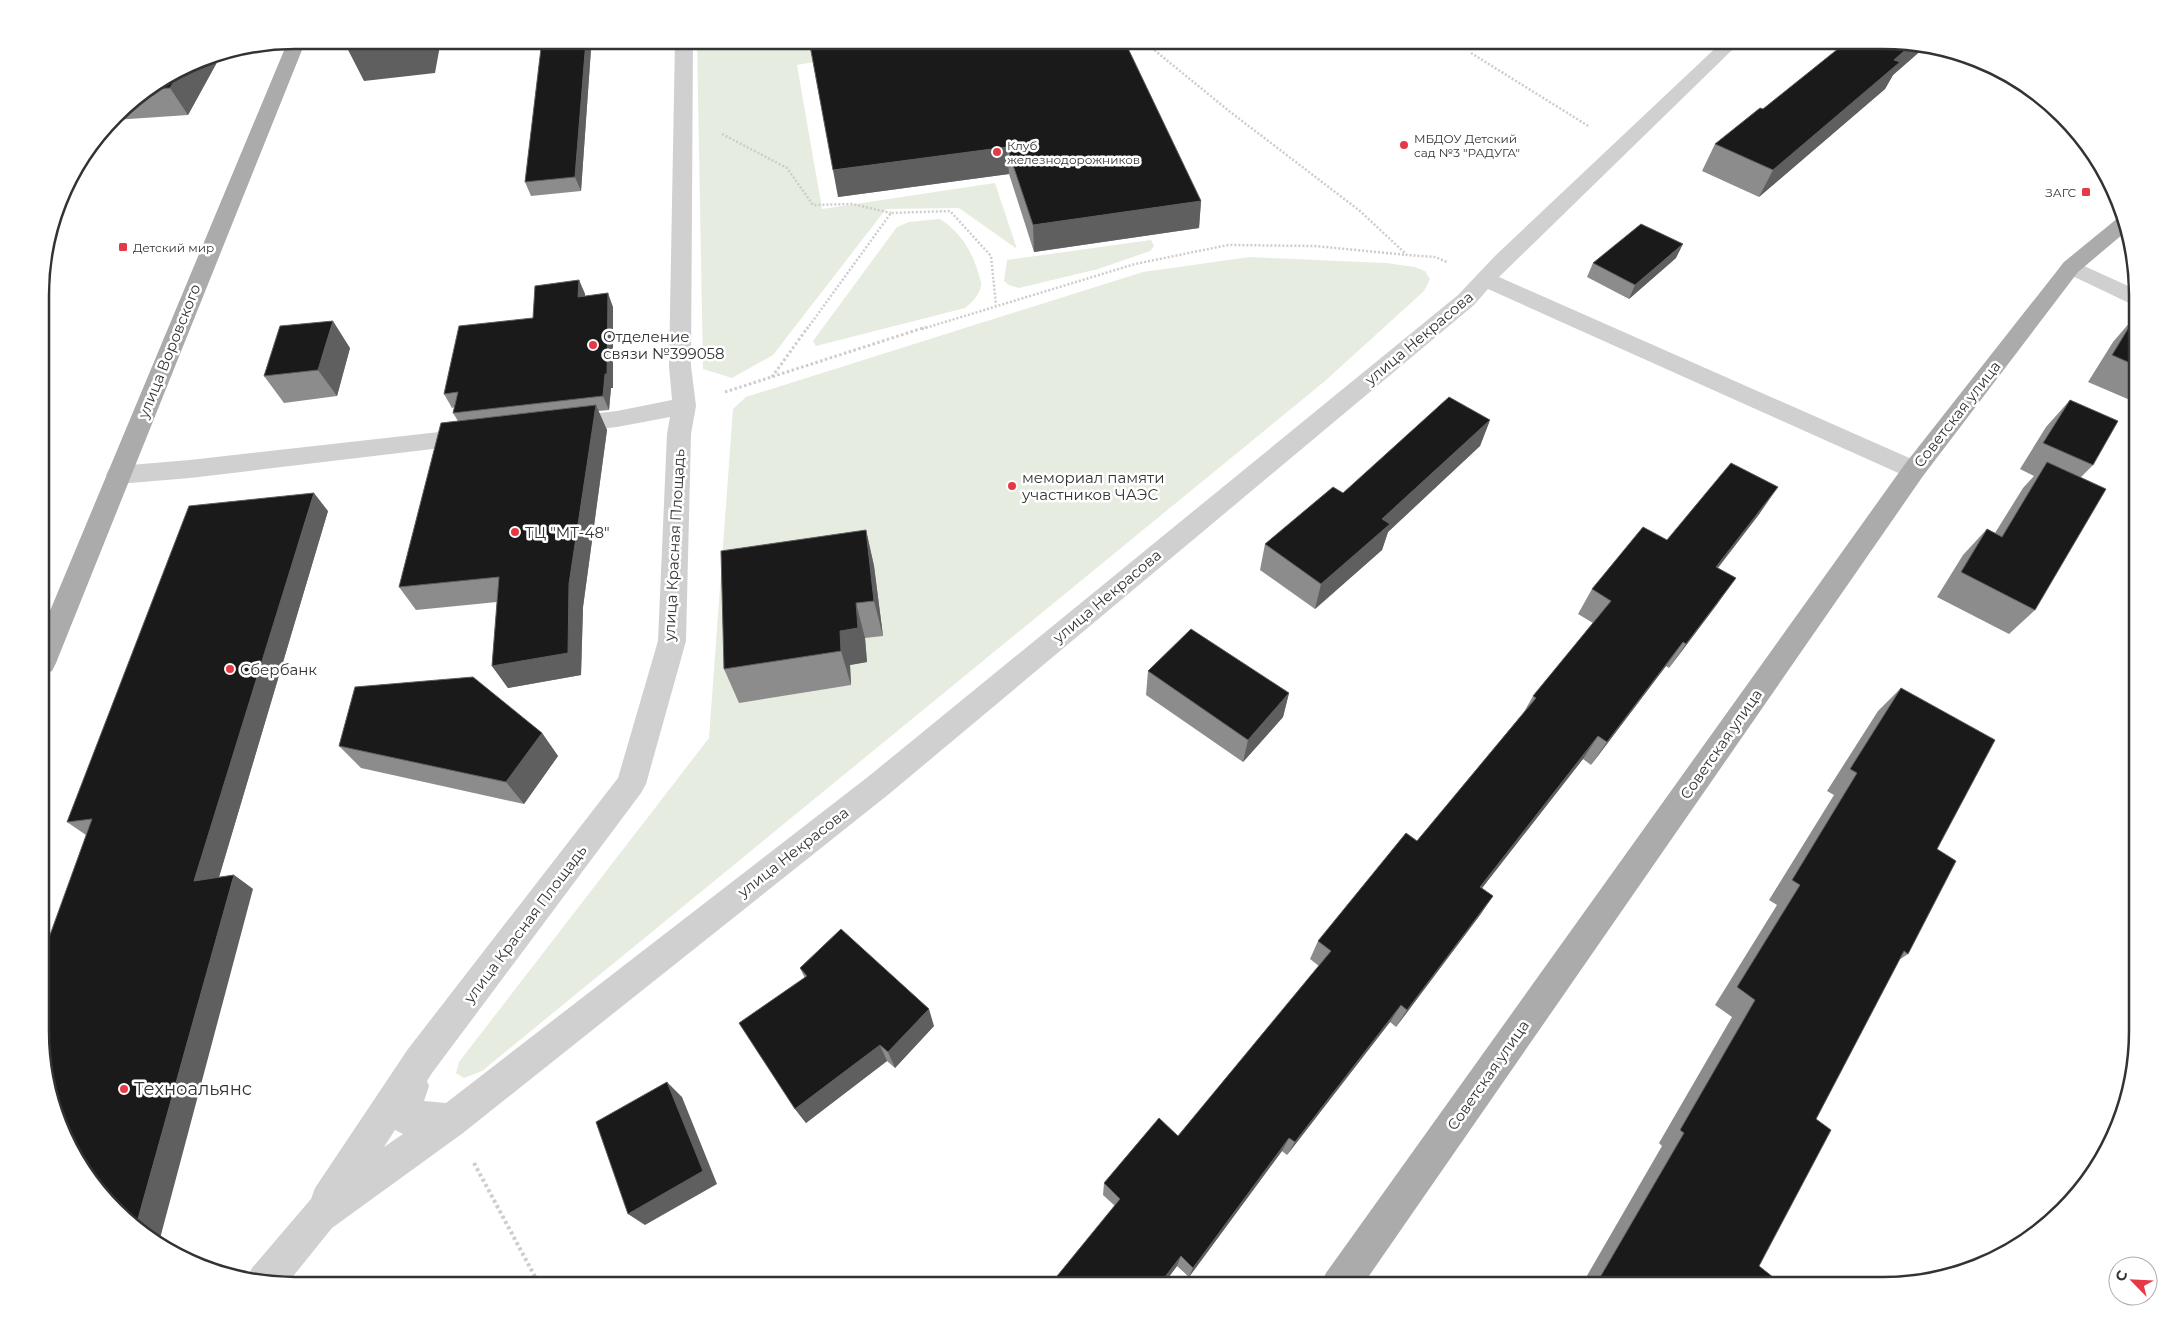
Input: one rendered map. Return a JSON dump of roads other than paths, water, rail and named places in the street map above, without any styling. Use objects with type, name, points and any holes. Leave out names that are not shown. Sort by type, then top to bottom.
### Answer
[{"type":"main road","name":"улица Воровского","points":[[49,646],[293,49]]},
{"type":"main road","name":"Советская улица","points":[[1345,1277],[1914,470],[2071,267],[2120,226]]},
{"type":"street","name":"улица Красная Площадь","points":[[319,1215],[420,1061],[631,784],[672,641],[679,434],[684,406],[680,366],[684,49]]},
{"type":"street","name":"улица Некрасова","points":[[269,1276],[319,1215],[451,1121],[879,785],[1466,300],[1725,49]]},
{"type":"street","points":[[2071,267],[2129,294]]},
{"type":"street","points":[[1493,272],[1914,470]]},
{"type":"street","points":[[538,428],[617,419],[684,406]]},
{"type":"street","points":[[118,475],[190,470],[498,433]]},
{"type":"street","points":[[420,1061],[402,1116],[451,1121]]},
{"type":"place","name":"МБДОУ Детский сад №3 \"РАДУГА\"","points":[[1404,145]]},
{"type":"place","name":"Клуб железнодорожников","points":[[997,152]]},
{"type":"place","name":"ЗАГС","points":[[2086,192]]},
{"type":"place","name":"Детский мир","points":[[123,247]]},
{"type":"place","name":"Отделение связи №399058","points":[[593,345]]},
{"type":"place","name":"мемориал памяти участников ЧАЭС","points":[[1012,486]]},
{"type":"place","name":"ТЦ \"МТ-48\"","points":[[515,532]]},
{"type":"place","name":"Сбербанк","points":[[230,669]]},
{"type":"place","name":"Техноальянс","points":[[124,1089]]}]
